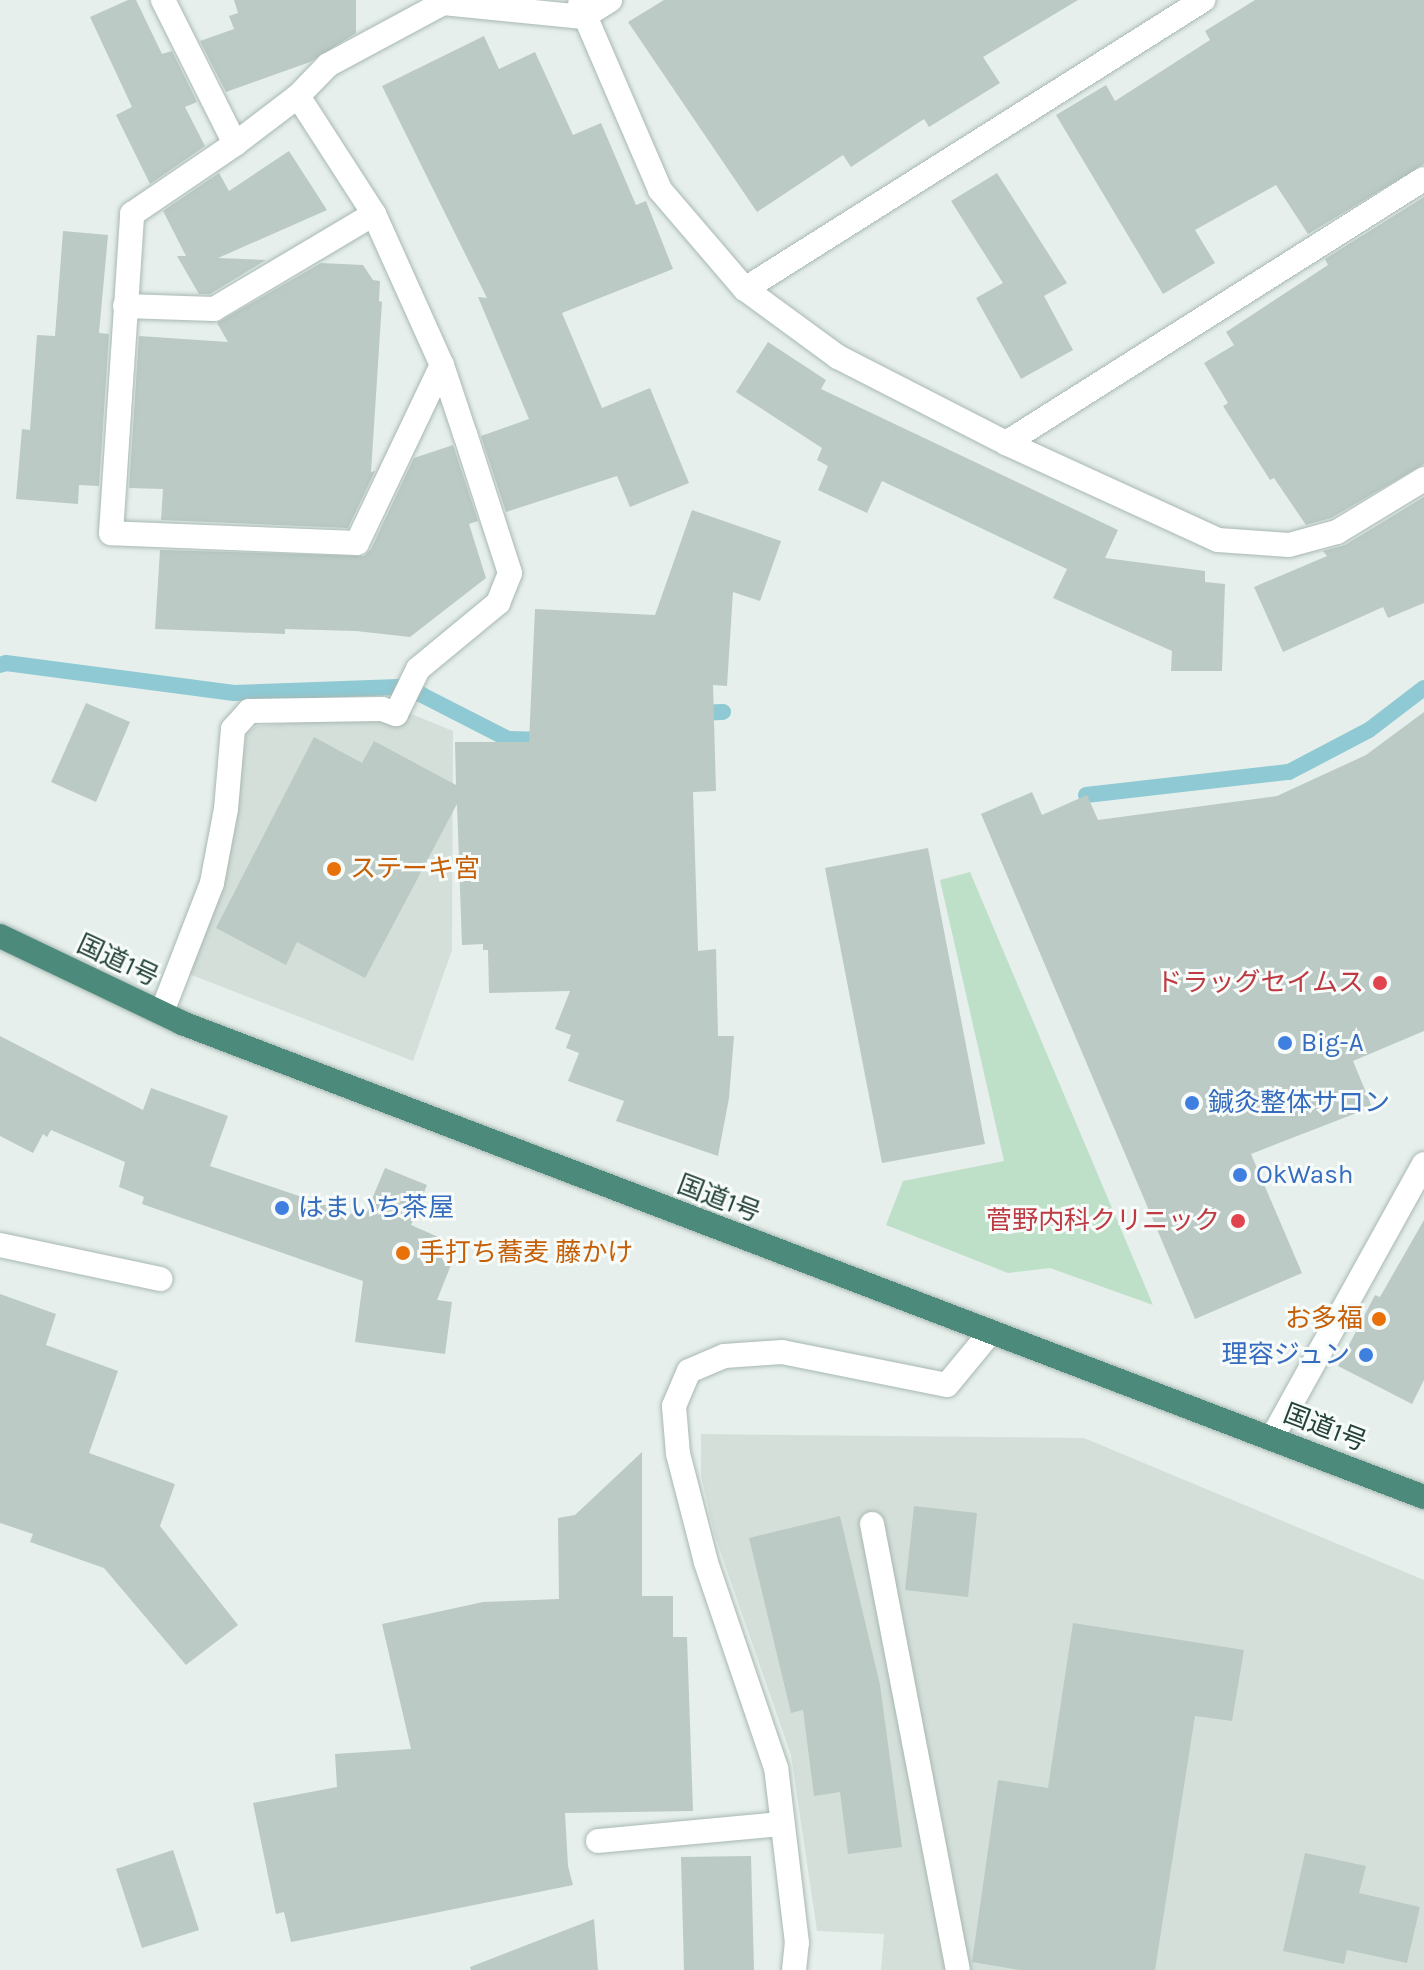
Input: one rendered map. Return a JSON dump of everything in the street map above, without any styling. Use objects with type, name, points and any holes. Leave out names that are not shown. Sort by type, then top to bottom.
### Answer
[{"type":"highway","name":"国道1号","points":[[0,936],[182,1023],[1424,1497]]},
{"type":"street","points":[[163,0],[235,144]]},
{"type":"street","points":[[442,365],[357,543],[111,533],[132,214],[235,144],[298,96],[328,65],[443,3],[581,9],[610,0]]},
{"type":"street","points":[[745,289],[1203,0]]},
{"type":"street","points":[[581,9],[660,190],[745,289],[838,357],[1006,443],[1218,540],[1289,545],[1337,532],[1424,479]]},
{"type":"street","points":[[162,1012],[212,883],[226,809],[233,729],[249,711],[382,709],[396,714],[418,669],[498,603],[510,573],[442,365],[374,214],[298,96]]},
{"type":"street","points":[[1006,443],[1424,179]]},
{"type":"street","points":[[125,306],[214,309],[374,214]]},
{"type":"street","points":[[1272,1438],[1424,1164]]},
{"type":"street","points":[[0,1245],[160,1279]]},
{"type":"street","points":[[794,1970],[797,1943],[776,1768],[706,1562],[678,1454],[674,1406],[689,1371],[724,1356],[782,1352],[947,1385],[990,1333]]},
{"type":"street","points":[[872,1524],[958,1970]]},
{"type":"street","points":[[598,1841],[782,1824]]},
{"type":"shaded area","points":[[409,713],[453,731],[452,950],[413,1061],[184,972],[220,889],[247,733],[256,726]]},
{"type":"shaded area","points":[[701,1434],[1084,1438],[1424,1580],[1424,1970],[881,1970],[884,1934],[817,1931],[791,1755],[714,1533],[701,1475]]},
{"type":"green space","points":[[970,872],[1153,1305],[1050,1268],[1008,1273],[886,1225],[903,1181],[1004,1161],[940,880]]},
{"type":"building","points":[[128,0],[136,0],[162,54],[172,51],[197,102],[185,107],[205,146],[150,184],[116,115],[132,107],[90,17]]},
{"type":"building","points":[[234,0],[356,0],[356,33],[310,62],[226,92],[200,41],[234,29],[229,16],[238,13]]},
{"type":"building","points":[[664,0],[1078,0],[983,57],[1000,83],[929,127],[924,119],[851,167],[843,155],[757,212],[628,22]]},
{"type":"building","points":[[1255,0],[1424,0],[1424,164],[1308,234],[1276,185],[1195,230],[1215,263],[1163,294],[1056,115],[1106,85],[1115,101],[1210,40],[1205,31]]},
{"type":"building","points":[[484,36],[499,69],[535,52],[573,135],[601,123],[636,205],[646,201],[673,269],[562,313],[602,408],[650,388],[689,483],[630,507],[617,476],[506,512],[481,436],[529,419],[478,297],[487,298],[382,86]]},
{"type":"building","points":[[289,151],[327,210],[218,258],[266,260],[210,294],[199,294],[177,256],[186,256],[163,211],[219,173],[229,191]]},
{"type":"building","points":[[997,173],[1067,283],[1044,296],[1073,350],[1021,379],[976,298],[1003,283],[951,201]]},
{"type":"building","points":[[1424,197],[1424,464],[1331,518],[1306,525],[1274,478],[1270,480],[1223,406],[1228,403],[1204,363],[1234,345],[1226,332],[1328,265],[1325,259]]},
{"type":"building","points":[[63,231],[108,235],[99,333],[109,334],[99,486],[79,485],[78,504],[16,499],[22,429],[30,430],[37,335],[55,336]]},
{"type":"building","points":[[321,263],[363,265],[373,280],[380,281],[379,301],[382,302],[371,472],[375,471],[348,528],[161,520],[163,489],[129,488],[139,336],[228,342],[217,323]]},
{"type":"building","points":[[768,342],[826,380],[821,389],[1118,530],[1105,558],[1205,571],[1205,582],[1225,584],[1222,671],[1171,671],[1172,651],[1053,598],[1067,569],[882,481],[867,513],[818,490],[828,466],[817,460],[822,448],[736,392]]},
{"type":"building","points":[[453,445],[478,521],[469,524],[486,578],[410,637],[356,631],[285,629],[285,634],[155,629],[160,550],[364,556],[371,549],[414,458]]},
{"type":"building","points":[[1424,497],[1424,603],[1388,618],[1383,607],[1283,652],[1254,587],[1327,556],[1323,551],[1345,545]]},
{"type":"building","points":[[692,510],[781,541],[760,601],[733,592],[727,686],[713,685],[716,791],[693,792],[698,951],[716,949],[718,1036],[734,1036],[729,1098],[718,1156],[616,1121],[624,1101],[568,1081],[579,1053],[566,1048],[571,1035],[555,1029],[570,991],[489,993],[488,950],[483,950],[483,944],[462,945],[457,804],[365,978],[297,942],[286,965],[216,928],[314,737],[362,763],[374,741],[456,785],[455,742],[529,742],[535,609],[655,615]]},
{"type":"building","points":[[86,703],[130,722],[96,802],[51,782]]},
{"type":"building","points":[[1424,712],[1424,1031],[1353,1061],[1372,1107],[1251,1154],[1302,1273],[1195,1319],[981,814],[1032,792],[1042,815],[1087,795],[1098,820],[1277,796],[1366,755]]},
{"type":"building","points":[[928,848],[985,1144],[882,1163],[825,868]]},
{"type":"building","points":[[0,1036],[143,1110],[151,1088],[228,1116],[210,1166],[364,1218],[385,1168],[427,1185],[411,1225],[445,1240],[440,1254],[453,1260],[437,1300],[452,1302],[445,1354],[355,1342],[363,1281],[142,1204],[144,1197],[119,1187],[125,1162],[51,1130],[47,1137],[43,1134],[33,1153],[0,1136]]},
{"type":"building","points":[[1424,1220],[1424,1380],[1412,1404],[1338,1366],[1375,1295],[1380,1297]]},
{"type":"building","points":[[0,1294],[56,1314],[46,1345],[118,1371],[89,1453],[175,1484],[160,1526],[238,1625],[186,1665],[104,1568],[30,1542],[33,1534],[0,1523]]},
{"type":"building","points":[[642,1452],[642,1596],[673,1596],[673,1637],[687,1637],[693,1811],[565,1813],[568,1866],[573,1885],[291,1942],[284,1912],[276,1914],[253,1803],[337,1787],[335,1754],[411,1749],[382,1624],[483,1602],[559,1599],[558,1518],[575,1515]]},
{"type":"building","points":[[914,1506],[977,1513],[968,1597],[905,1590]]},
{"type":"building","points":[[840,1516],[880,1685],[902,1847],[848,1854],[840,1792],[814,1796],[803,1710],[791,1713],[749,1538]]},
{"type":"building","points":[[1073,1623],[1244,1650],[1232,1721],[1195,1716],[1155,1970],[1020,1970],[972,1962],[998,1780],[1048,1788]]},
{"type":"building","points":[[173,1850],[199,1930],[142,1948],[116,1869]]},
{"type":"building","points":[[1305,1853],[1366,1866],[1359,1893],[1420,1907],[1407,1963],[1347,1950],[1344,1964],[1283,1951]]},
{"type":"building","points":[[751,1856],[754,1970],[684,1970],[681,1857]]},
{"type":"building","points":[[594,1919],[598,1970],[471,1970],[470,1967]]},
{"type":"waterway","points":[[0,665],[6,663],[234,693],[398,687],[422,695],[508,739],[548,740]]},
{"type":"waterway","points":[[1086,795],[1289,772],[1369,730],[1424,688]]},
{"type":"waterway","points":[[692,713],[723,712]]},
{"type":"place","name":"ステーキ宮","points":[[334,869]]},
{"type":"place","name":"ドラッグセイムス","points":[[1380,983]]},
{"type":"place","name":"Big-A","points":[[1285,1043]]},
{"type":"place","name":"鍼灸整体サロン","points":[[1192,1103]]},
{"type":"place","name":"OkWash","points":[[1240,1175]]},
{"type":"place","name":"はまいち茶屋","points":[[282,1208]]},
{"type":"place","name":"菅野内科クリニック","points":[[1238,1221]]},
{"type":"place","name":"手打ち蕎麦 藤かけ","points":[[403,1253]]},
{"type":"place","name":"お多福","points":[[1379,1319]]},
{"type":"place","name":"理容ジュン","points":[[1366,1355]]}]
